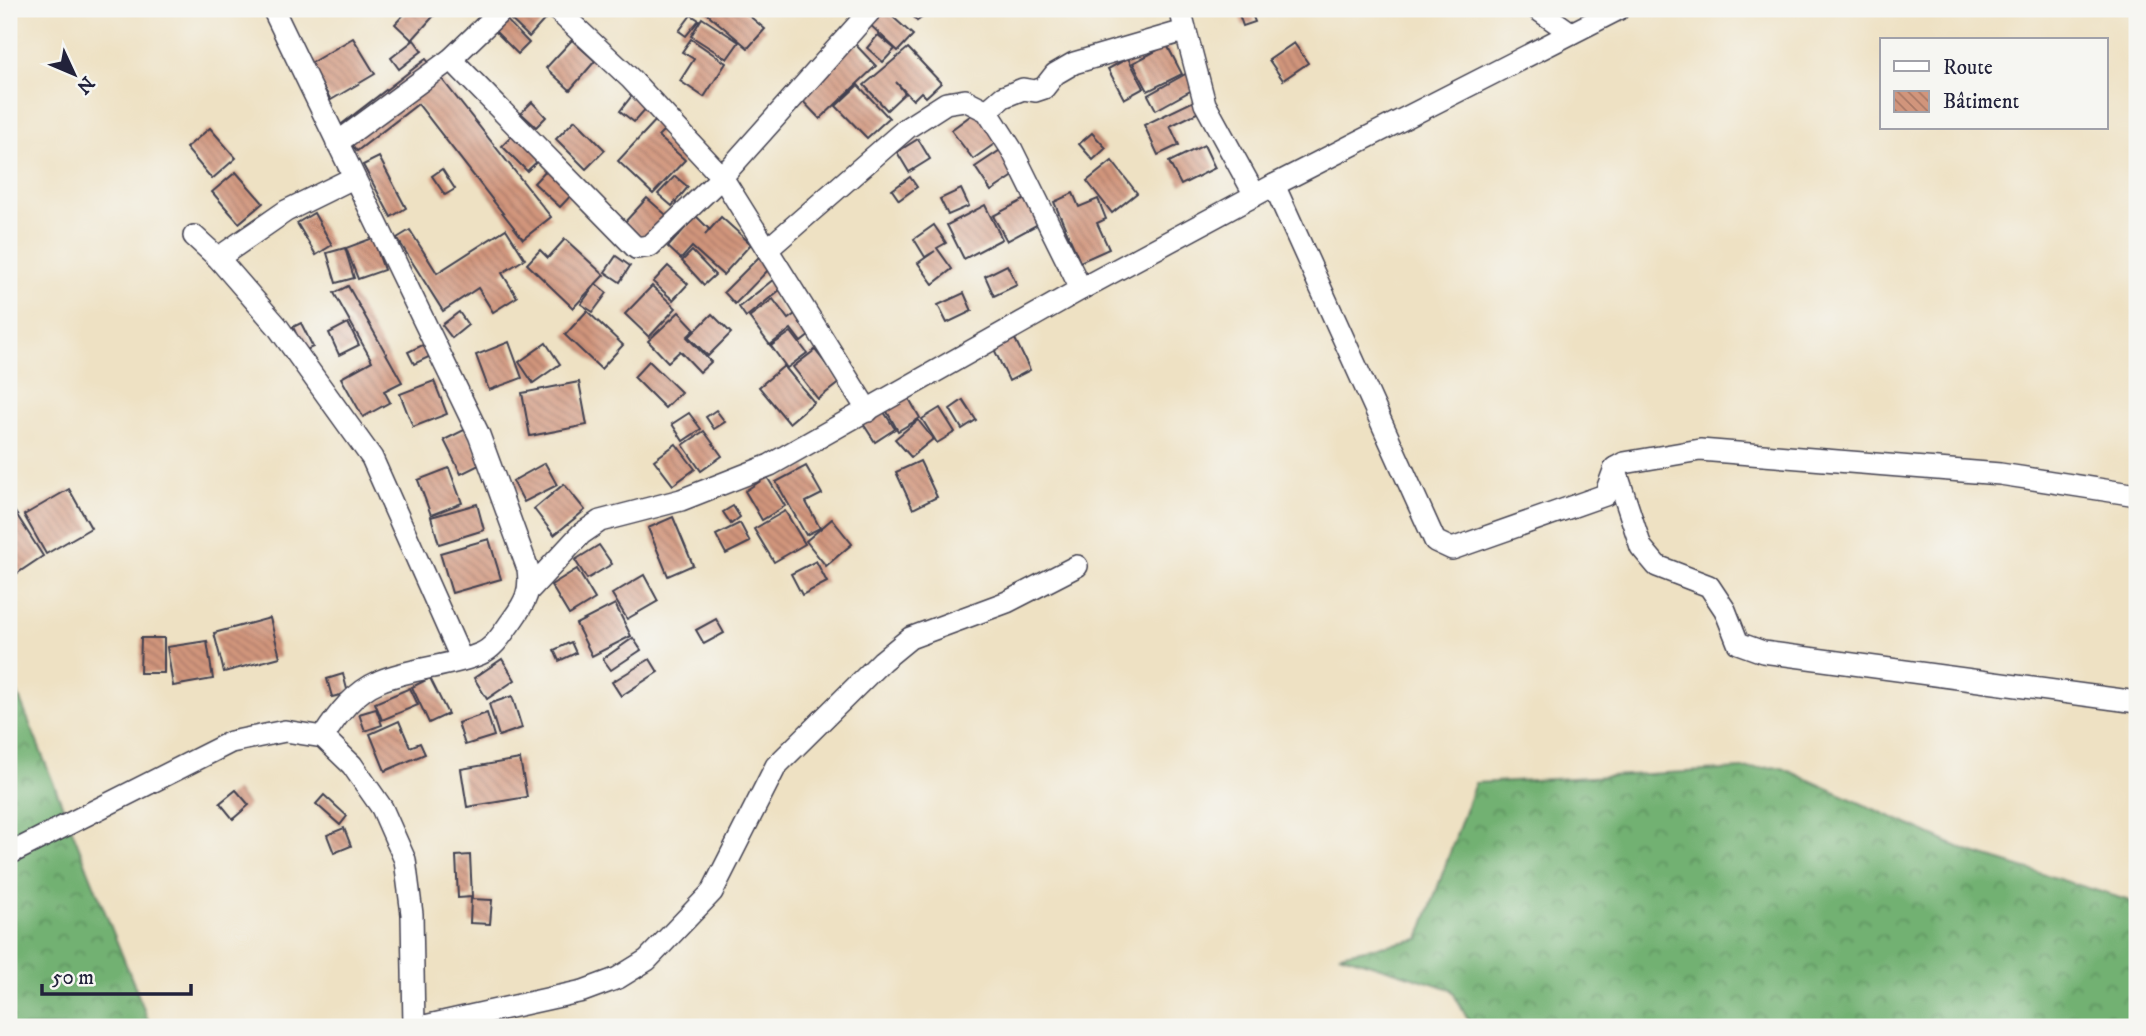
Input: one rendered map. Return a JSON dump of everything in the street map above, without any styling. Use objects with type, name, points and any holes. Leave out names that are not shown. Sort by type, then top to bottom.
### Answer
[{"type":"street","points":[[273,9],[479,435],[528,569],[531,588]]},
{"type":"street","points":[[337,143],[451,59],[503,9]]},
{"type":"street","points":[[556,9],[631,79],[722,177],[769,248],[868,411]]},
{"type":"street","points":[[451,59],[636,248],[650,246],[722,177],[873,9]]},
{"type":"street","points":[[1180,9],[1205,104],[1255,195]]},
{"type":"street","points":[[1537,9],[1571,33]]},
{"type":"street","points":[[323,737],[341,710],[359,693],[380,681],[481,653],[497,641],[526,601],[531,588],[581,534],[600,521],[681,500],[770,465],[1081,289],[1255,195],[1619,9]]},
{"type":"street","points":[[987,111],[1003,97],[1023,89],[1035,91],[1044,88],[1055,74],[1074,63],[1184,31]]},
{"type":"street","points":[[769,248],[869,158],[907,128],[946,103],[965,100],[987,111],[1012,150],[1081,289]]},
{"type":"street","points":[[218,258],[286,211],[353,178]]},
{"type":"street","points":[[1274,185],[1435,541],[1452,549],[1605,495],[1615,468],[1624,463],[1700,450],[2000,474],[2137,495]]},
{"type":"street","points":[[194,236],[218,258],[277,326],[372,458],[461,658]]},
{"type":"street","points":[[1615,468],[1641,547],[1657,566],[1709,586],[1725,610],[1738,643],[1763,652],[2137,702]]},
{"type":"street","points":[[9,854],[231,742],[285,731],[323,737],[352,765],[382,808],[405,860],[412,914],[417,1027],[583,991],[618,978],[647,960],[712,892],[776,766],[882,661],[909,638],[1007,602],[1077,566]]},
{"type":"green space","points":[[9,672],[151,1027],[9,1027]]},
{"type":"green space","points":[[1780,767],[1967,851],[2137,903],[2137,1027],[1472,1027],[1451,989],[1339,954],[1419,939],[1475,783]]},
{"type":"building","points":[[409,9],[440,9],[412,40],[395,24]]},
{"type":"building","points":[[496,9],[529,43],[518,54],[484,20]]},
{"type":"building","points":[[500,9],[538,9],[547,17],[529,37]]},
{"type":"building","points":[[741,9],[765,29],[748,48],[704,11]]},
{"type":"building","points":[[876,9],[884,9],[913,35],[898,51],[866,21]]},
{"type":"building","points":[[908,9],[934,9],[917,21]]},
{"type":"building","points":[[1237,9],[1250,9],[1255,22],[1243,26]]},
{"type":"building","points":[[691,15],[699,20],[686,36],[679,31]]},
{"type":"building","points":[[702,18],[739,42],[727,59],[691,36]]},
{"type":"building","points":[[878,35],[895,49],[883,62],[867,48]]},
{"type":"building","points":[[353,38],[375,74],[331,100],[309,64]]},
{"type":"building","points":[[691,39],[726,63],[704,97],[680,81],[694,59],[682,52]]},
{"type":"building","points":[[414,40],[422,51],[399,69],[391,58]]},
{"type":"building","points":[[572,40],[595,61],[570,90],[546,68]]},
{"type":"building","points":[[854,43],[876,66],[820,119],[798,96]]},
{"type":"building","points":[[1294,43],[1308,63],[1283,80],[1269,60]]},
{"type":"building","points":[[1167,45],[1182,74],[1148,91],[1133,63]]},
{"type":"building","points":[[908,48],[941,83],[926,97],[921,92],[913,100],[896,82],[905,93],[887,110],[864,85]]},
{"type":"building","points":[[1128,58],[1144,88],[1124,99],[1108,69]]},
{"type":"building","points":[[426,59],[551,217],[523,239],[418,104],[357,151],[338,127]]},
{"type":"building","points":[[1191,71],[1199,86],[1156,110],[1148,95]]},
{"type":"building","points":[[858,85],[889,118],[867,138],[836,106]]},
{"type":"building","points":[[634,93],[649,105],[634,122],[620,111]]},
{"type":"building","points":[[1196,100],[1201,111],[1170,126],[1179,145],[1158,155],[1144,125]]},
{"type":"building","points":[[532,102],[546,117],[536,127],[521,113]]},
{"type":"building","points":[[985,105],[1007,135],[973,159],[951,130]]},
{"type":"building","points":[[658,118],[667,127],[658,136],[685,160],[653,194],[618,161]]},
{"type":"building","points":[[575,120],[605,150],[586,169],[556,139]]},
{"type":"building","points":[[210,128],[236,158],[212,179],[186,148]]},
{"type":"building","points":[[518,130],[543,156],[527,171],[502,146]]},
{"type":"building","points":[[1092,133],[1106,148],[1093,160],[1079,144]]},
{"type":"building","points":[[918,139],[930,159],[909,172],[897,152]]},
{"type":"building","points":[[1204,145],[1215,168],[1181,185],[1169,162]]},
{"type":"building","points":[[1002,149],[1018,173],[991,191],[975,167]]},
{"type":"building","points":[[379,157],[406,208],[391,217],[363,165]]},
{"type":"building","points":[[1112,161],[1137,193],[1112,213],[1087,181]]},
{"type":"building","points":[[549,167],[575,191],[560,207],[534,183]]},
{"type":"building","points":[[442,169],[455,189],[445,195],[432,176]]},
{"type":"building","points":[[236,172],[263,203],[239,223],[212,192]]},
{"type":"building","points":[[675,176],[688,187],[672,206],[658,194]]},
{"type":"building","points":[[910,177],[917,187],[899,200],[892,190]]},
{"type":"building","points":[[961,189],[969,206],[948,215],[940,199]]},
{"type":"building","points":[[1073,193],[1079,207],[1098,199],[1106,219],[1097,223],[1109,249],[1080,262],[1054,202]]},
{"type":"building","points":[[1029,197],[1042,222],[1007,241],[993,216]]},
{"type":"building","points":[[647,198],[673,221],[651,247],[624,223]]},
{"type":"building","points":[[985,205],[1002,239],[964,259],[947,225]]},
{"type":"building","points":[[314,213],[332,245],[316,255],[297,223]]},
{"type":"building","points":[[696,216],[709,229],[705,235],[721,217],[751,244],[723,275],[692,247],[681,259],[668,247]]},
{"type":"building","points":[[934,225],[946,243],[937,248],[952,269],[933,284],[918,263],[935,251],[925,257],[914,239]]},
{"type":"building","points":[[506,229],[525,259],[502,273],[517,297],[493,312],[478,288],[443,311],[397,238],[410,230],[437,273]]},
{"type":"building","points":[[373,238],[384,270],[358,279],[346,248]]},
{"type":"building","points":[[565,239],[604,275],[573,308],[527,264],[540,250],[548,258]]},
{"type":"building","points":[[345,248],[354,278],[336,283],[327,253]]},
{"type":"building","points":[[692,251],[715,275],[704,285],[682,261]]},
{"type":"building","points":[[765,251],[776,262],[735,304],[724,292]]},
{"type":"building","points":[[616,256],[630,266],[620,282],[605,272]]},
{"type":"building","points":[[1007,265],[1017,285],[994,296],[985,276]]},
{"type":"building","points":[[668,266],[688,284],[673,300],[653,282]]},
{"type":"building","points":[[784,271],[791,281],[746,317],[739,307]]},
{"type":"building","points":[[596,284],[607,293],[593,312],[581,304]]},
{"type":"building","points":[[348,286],[402,382],[384,391],[390,402],[363,417],[341,378],[372,361],[334,293]]},
{"type":"building","points":[[652,286],[676,308],[649,337],[625,314]]},
{"type":"building","points":[[964,293],[972,311],[947,323],[938,305]]},
{"type":"building","points":[[773,299],[788,319],[805,307],[820,327],[801,342],[791,329],[770,345],[749,317]]},
{"type":"building","points":[[587,311],[623,345],[601,369],[565,335]]},
{"type":"building","points":[[459,312],[468,325],[452,338],[442,325]]},
{"type":"building","points":[[679,312],[695,329],[687,337],[711,362],[700,372],[680,351],[668,362],[648,341]]},
{"type":"building","points":[[712,314],[731,333],[708,356],[689,337]]},
{"type":"building","points":[[301,323],[313,347],[304,351],[293,327]]},
{"type":"building","points":[[348,323],[359,345],[339,355],[329,333]]},
{"type":"building","points":[[791,332],[807,353],[787,368],[771,346]]},
{"type":"building","points":[[1015,339],[1030,370],[1009,381],[994,349]]},
{"type":"building","points":[[429,342],[435,354],[414,364],[408,352]]},
{"type":"building","points":[[509,342],[522,378],[489,390],[476,355]]},
{"type":"building","points":[[546,343],[560,364],[533,383],[519,362]]},
{"type":"building","points":[[815,350],[840,382],[818,399],[793,367]]},
{"type":"building","points":[[649,361],[681,392],[665,408],[634,377]]},
{"type":"building","points":[[784,366],[814,402],[789,423],[759,387]]},
{"type":"building","points":[[434,381],[447,414],[413,427],[400,394]]},
{"type":"building","points":[[579,382],[587,425],[530,436],[522,393]]},
{"type":"building","points":[[907,395],[920,418],[898,431],[885,408]]},
{"type":"building","points":[[963,400],[976,420],[962,429],[950,409]]},
{"type":"building","points":[[880,406],[895,429],[875,442],[860,419]]},
{"type":"building","points":[[940,408],[955,432],[937,443],[922,419]]},
{"type":"building","points":[[716,410],[725,422],[714,429],[706,417]]},
{"type":"building","points":[[689,413],[701,429],[683,441],[672,424]]},
{"type":"building","points":[[918,420],[933,439],[911,457],[895,439]]},
{"type":"building","points":[[466,429],[483,463],[461,474],[444,440]]},
{"type":"building","points":[[704,431],[722,456],[701,471],[683,445]]},
{"type":"building","points":[[676,444],[695,469],[673,485],[654,460]]},
{"type":"building","points":[[920,461],[937,497],[913,509],[896,472]]},
{"type":"building","points":[[545,463],[557,485],[524,502],[513,481]]},
{"type":"building","points":[[806,466],[822,494],[806,502],[820,528],[806,535],[776,482]]},
{"type":"building","points":[[449,468],[462,503],[431,515],[418,480]]},
{"type":"building","points":[[767,477],[785,506],[762,520],[745,491]]},
{"type":"building","points":[[564,484],[585,510],[554,535],[534,509]]},
{"type":"building","points":[[69,489],[91,528],[46,554],[24,515]]},
{"type":"building","points":[[477,504],[484,530],[439,544],[431,517]]},
{"type":"building","points":[[733,506],[740,517],[731,524],[723,512]]},
{"type":"building","points":[[785,511],[805,544],[774,562],[754,529]]},
{"type":"building","points":[[15,512],[43,556],[16,574],[9,563],[9,515]]},
{"type":"building","points":[[673,517],[693,565],[668,576],[648,528]]},
{"type":"building","points":[[832,519],[852,544],[826,566],[806,541]]},
{"type":"building","points":[[740,523],[750,542],[726,554],[716,535]]},
{"type":"building","points":[[489,539],[501,579],[452,593],[440,553]]},
{"type":"building","points":[[599,545],[612,564],[587,579],[575,560]]},
{"type":"building","points":[[816,561],[827,582],[802,595],[791,574]]},
{"type":"building","points":[[577,569],[595,599],[569,615],[551,585]]},
{"type":"building","points":[[644,575],[658,601],[627,619],[612,594]]},
{"type":"building","points":[[615,604],[631,636],[592,656],[576,624]]},
{"type":"building","points":[[270,618],[280,657],[224,672],[214,633]]},
{"type":"building","points":[[716,619],[724,633],[704,644],[696,630]]},
{"type":"building","points":[[141,638],[164,638],[164,673],[140,673]]},
{"type":"building","points":[[633,638],[641,650],[611,670],[603,659]]},
{"type":"building","points":[[207,641],[213,679],[173,686],[167,647]]},
{"type":"building","points":[[571,642],[576,653],[559,661],[554,650]]},
{"type":"building","points":[[502,659],[515,680],[487,699],[474,678]]},
{"type":"building","points":[[650,659],[658,672],[621,696],[612,682]]},
{"type":"building","points":[[343,674],[348,693],[332,697],[327,679]]},
{"type":"building","points":[[430,678],[448,714],[429,723],[412,687]]},
{"type":"building","points":[[410,688],[418,705],[382,720],[375,703]]},
{"type":"building","points":[[512,696],[522,728],[499,736],[489,704]]},
{"type":"building","points":[[376,709],[382,725],[365,731],[359,714]]},
{"type":"building","points":[[487,713],[494,736],[465,745],[458,723]]},
{"type":"building","points":[[399,721],[410,747],[420,743],[425,754],[385,771],[370,734]]},
{"type":"building","points":[[520,759],[527,797],[467,807],[461,769]]},
{"type":"building","points":[[236,790],[249,805],[233,819],[220,803]]},
{"type":"building","points":[[324,795],[347,816],[340,825],[316,804]]},
{"type":"building","points":[[344,828],[351,846],[334,853],[327,835]]},
{"type":"building","points":[[470,855],[472,897],[458,898],[456,856]]},
{"type":"building","points":[[471,899],[492,900],[490,924],[470,923]]}]
